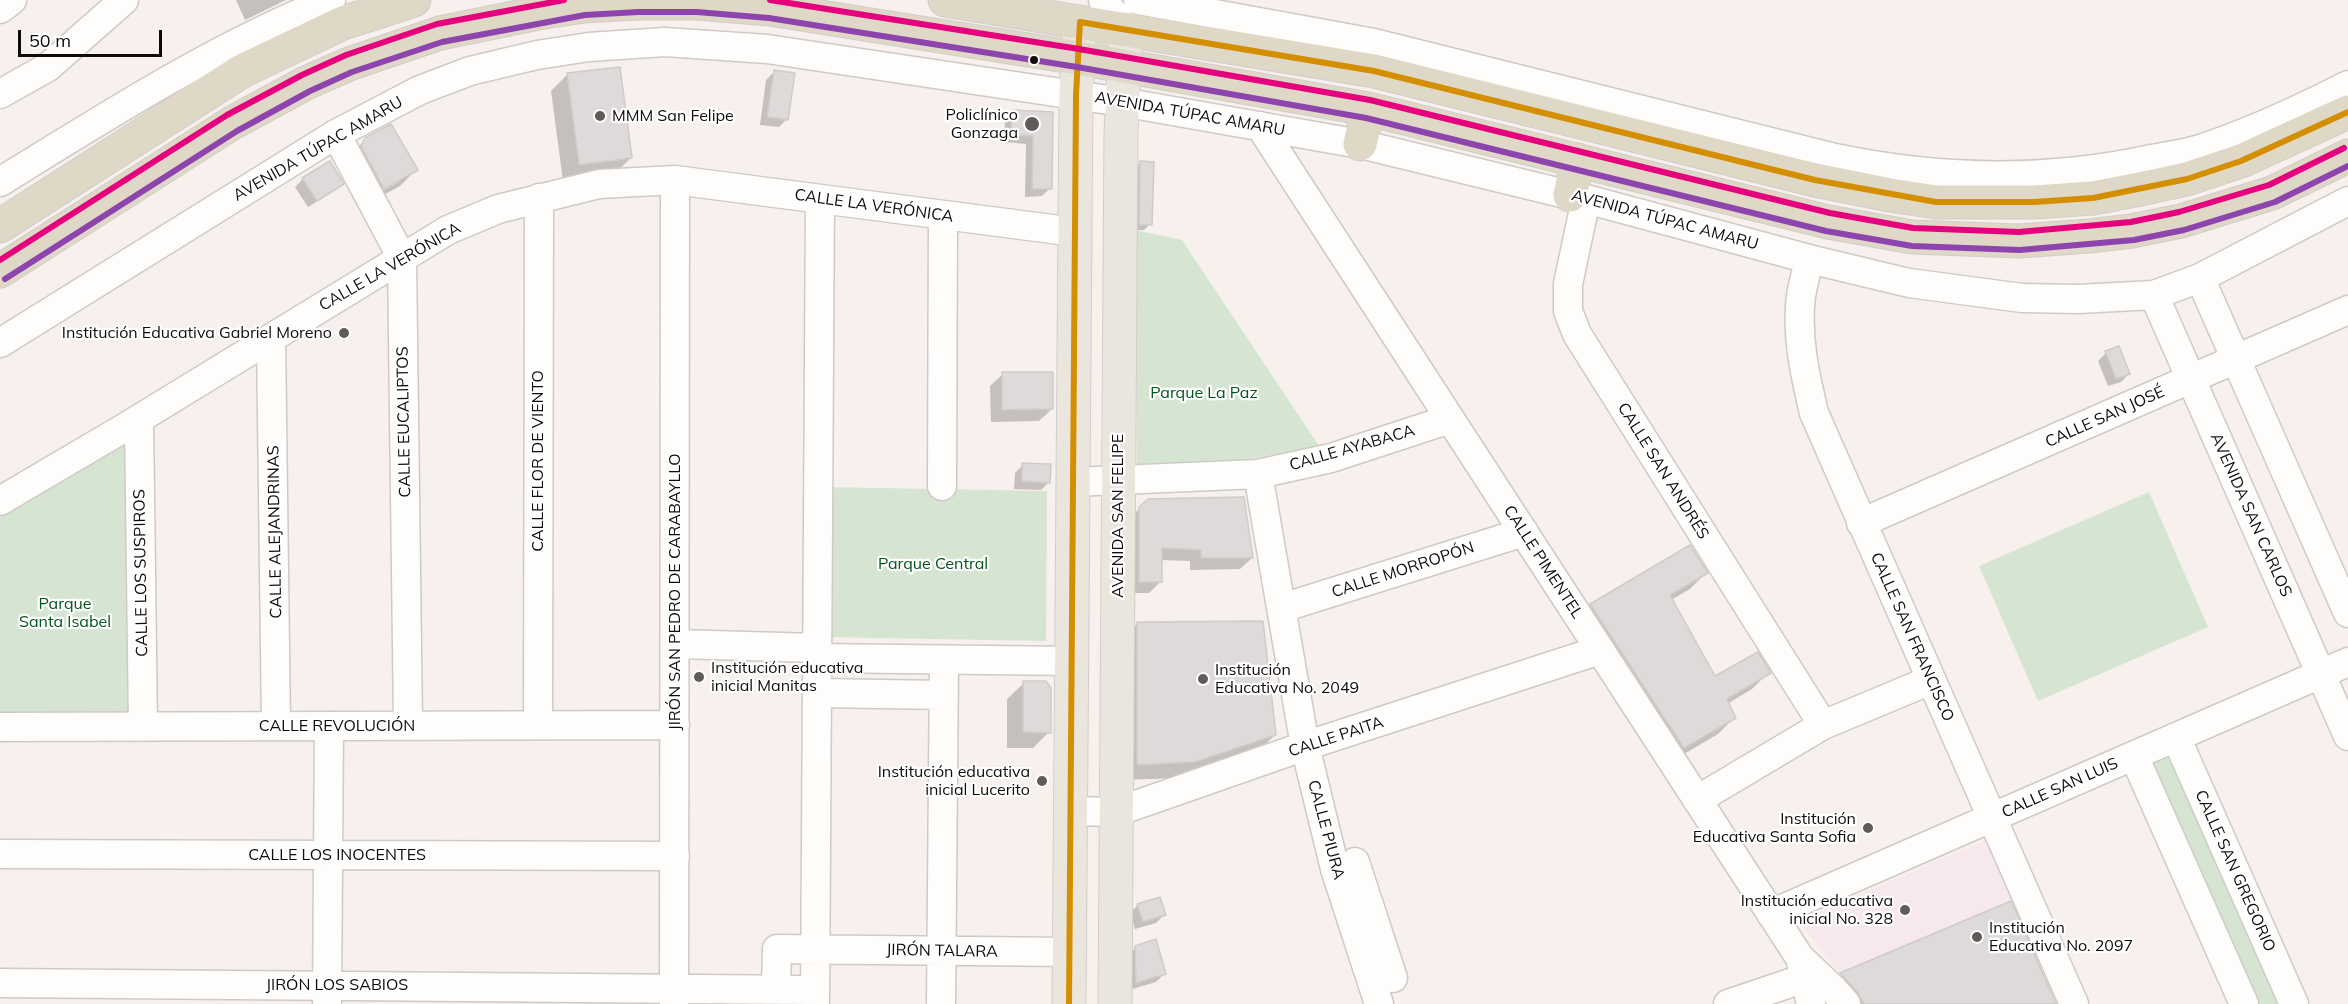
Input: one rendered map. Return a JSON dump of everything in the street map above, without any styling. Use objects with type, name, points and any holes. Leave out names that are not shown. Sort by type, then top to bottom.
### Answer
[{"type":"highway","points":[[0,226],[242,71],[283,36],[343,23],[414,0]]},
{"type":"highway","points":[[945,0],[1132,15],[1374,71],[1541,98],[1719,142],[1854,188],[1936,202],[2034,202],[2093,198],[2186,166],[2241,161],[2348,112]]},
{"type":"highway","points":[[0,271],[232,123],[306,83],[349,64],[440,33],[584,6],[638,3],[697,3],[770,9],[1078,58],[1368,109],[1820,220],[1912,237],[2019,241],[2110,234],[2181,221],[2272,193],[2348,156]]},
{"type":"highway","points":[[1359,144],[1368,109]]},
{"type":"highway","points":[[1578,160],[1578,197]]},
{"type":"main road","points":[[1069,1004],[1076,95],[1078,58],[1086,11]]},
{"type":"main road","name":"AVENIDA SAN FELIPE","points":[[1115,1004],[1122,102],[1123,66],[1132,15]]},
{"type":"street","points":[[0,9],[12,0]]},
{"type":"street","points":[[0,94],[48,67],[124,0]]},
{"type":"street","points":[[0,182],[84,130],[234,44],[283,36],[331,0]]},
{"type":"street","points":[[1103,0],[1132,15],[1257,11],[1374,43],[1541,98]]},
{"type":"street","name":"AVENIDA TÚPAC AMARU","points":[[0,343],[336,134],[420,90],[470,71],[537,56],[589,48],[665,42],[767,49],[1122,102],[1359,144],[1578,197],[1809,259],[1909,283],[2022,298],[2078,299],[2154,295],[2200,278],[2348,201]]},
{"type":"street","points":[[2186,166],[2245,133],[2302,109],[2348,85]]},
{"type":"street","name":"CALLE PIMENTEL","points":[[1260,126],[1771,914],[1805,980],[1833,989],[1846,1004]]},
{"type":"street","name":"CALLE EUCALIPTOS","points":[[336,134],[402,258],[408,726]]},
{"type":"street","name":"CALLE LA VERÓNICA","points":[[0,501],[139,420],[448,230],[498,209],[538,198],[599,184],[675,180],[1075,232]]},
{"type":"street","name":"JIRÓN SAN PEDRO DE CARABAYLLO","points":[[674,996],[675,180]]},
{"type":"street","name":"CALLE SAN ANDRÉS","points":[[1578,197],[1568,284],[1568,311],[1577,334],[1823,725]]},
{"type":"street","name":"CALLE FLOR DE VIENTO","points":[[538,198],[538,725]]},
{"type":"street","points":[[815,997],[820,199]]},
{"type":"street","points":[[942,486],[943,215]]},
{"type":"street","name":"CALLE SAN FRANCISCO","points":[[1809,259],[1801,296],[1800,336],[1804,370],[1814,413],[2074,1004]]},
{"type":"street","points":[[2200,278],[2348,613]]},
{"type":"street","name":"AVENIDA SAN CARLOS","points":[[2154,295],[2348,736]]},
{"type":"street","name":"CALLE SAN JOSÉ","points":[[1861,523],[2348,310]]},
{"type":"street","name":"CALLE ALEJANDRINAS","points":[[271,338],[274,417],[276,726]]},
{"type":"street","points":[[239,358],[274,417]]},
{"type":"street","name":"CALLE AYABACA","points":[[1073,482],[1258,474],[1331,458],[1450,419]]},
{"type":"street","name":"CALLE LOS SUSPIROS","points":[[139,420],[143,727]]},
{"type":"street","name":"CALLE PIURA","points":[[1258,474],[1305,746],[1335,869],[1382,989]]},
{"type":"street","name":"CALLE MORROPÓN","points":[[1282,608],[1524,532]]},
{"type":"street","points":[[675,644],[944,660],[1072,661]]},
{"type":"street","name":"CALLE PAITA","points":[[1070,811],[1116,812],[1305,746],[1600,650]]},
{"type":"street","points":[[940,1004],[944,660]]},
{"type":"street","name":"CALLE SAN LUIS","points":[[1771,914],[2348,662]]},
{"type":"street","points":[[1697,800],[1823,725],[1931,680]]},
{"type":"street","points":[[817,693],[944,695]]},
{"type":"street","name":"CALLE REVOLUCIÓN","points":[[0,727],[675,725]]},
{"type":"street","points":[[327,994],[329,726]]},
{"type":"street","name":"CALLE SAN GREGORIO","points":[[2176,737],[2294,1004]]},
{"type":"street","points":[[2134,756],[2244,1004]]},
{"type":"street","name":"CALLE LOS INOCENTES","points":[[0,854],[675,856]]},
{"type":"street","points":[[1355,862],[1382,989]]},
{"type":"street","name":"JIRÓN TALARA","points":[[776,989],[777,949],[1069,952]]},
{"type":"street","points":[[1728,1004],[1805,980]]},
{"type":"street","name":"JIRÓN LOS SABIOS","points":[[0,982],[327,994],[674,996],[776,989],[815,997]]},
{"type":"shaded area","name":"Institución educativa inicial No. 328","points":[[1986,840],[2012,900],[1840,973],[1799,921]]},
{"type":"green space","name":"Parque La Paz","points":[[1135,230],[1182,240],[1319,446],[1251,459],[1137,464]]},
{"type":"green space","name":"Parque Santa Isabel","points":[[128,439],[131,712],[0,713],[0,516]]},
{"type":"green space","name":"Parque Central","points":[[821,487],[1047,491],[1046,641],[819,637]]},
{"type":"green space","points":[[2149,492],[2208,627],[2038,701],[1979,566]]},
{"type":"green space","points":[[2172,754],[2283,1004],[2257,1004],[2151,764]]},
{"type":"building","name":"MMM San Felipe","points":[[620,67],[632,158],[579,165],[567,73]]},
{"type":"building","points":[[774,70],[795,73],[788,120],[767,117]]},
{"type":"building","points":[[1012,110],[1053,112],[1052,189],[1032,189],[1033,136],[1011,135]]},
{"type":"building","points":[[391,124],[418,170],[384,189],[361,146],[365,138]]},
{"type":"building","points":[[330,161],[344,184],[317,201],[302,178]]},
{"type":"building","points":[[1140,161],[1154,162],[1152,225],[1139,225]]},
{"type":"building","points":[[2119,346],[2130,374],[2116,379],[2105,351]]},
{"type":"building","points":[[1002,372],[1053,372],[1053,409],[1002,410]]},
{"type":"building","points":[[1022,463],[1051,464],[1050,483],[1022,481]]},
{"type":"building","points":[[1244,497],[1253,558],[1201,558],[1201,550],[1162,548],[1162,582],[1139,582],[1139,507],[1148,499]]},
{"type":"building","points":[[1690,545],[1708,573],[1670,595],[1715,676],[1758,652],[1771,673],[1727,699],[1736,718],[1684,748],[1590,604]]},
{"type":"building","name":"Institución Educativa No. 2049","points":[[1263,621],[1276,735],[1195,762],[1137,765],[1137,622]]},
{"type":"building","points":[[1023,681],[1046,681],[1051,688],[1051,733],[1023,732]]},
{"type":"building","points":[[1160,897],[1166,915],[1143,922],[1137,904]]},
{"type":"building","name":"Institución Educativa No. 2097","points":[[2011,901],[2056,1004],[1864,1004],[1858,993],[1840,973]]},
{"type":"building","points":[[1156,939],[1166,974],[1136,983],[1135,946]]},
{"type":"transit line","points":[[0,260],[227,115],[302,75],[346,55],[437,24],[564,0]]},
{"type":"transit line","points":[[770,0],[1079,49],[1370,100],[1830,213],[1913,228],[2019,232],[2131,222],[2179,212],[2269,185],[2344,148]]},
{"type":"transit line","points":[[5,279],[237,131],[310,91],[352,72],[442,42],[585,15],[638,12],[697,12],[769,18],[1077,67],[1366,118],[1826,231],[1912,246],[2020,250],[2134,240],[2184,230],[2275,202],[2348,166]]},
{"type":"transit line","points":[[1069,1004],[1076,95],[1080,22],[1374,71],[1815,180],[1936,202],[2034,202],[2093,198],[2187,179],[2241,161],[2348,112]]},
{"type":"place","name":"MMM San Felipe","points":[[600,116]]},
{"type":"place","name":"Policlínico Gonzaga","points":[[1032,124]]},
{"type":"place","name":"Institución Educativa Gabriel Moreno","points":[[344,333]]},
{"type":"place","name":"Institución educativa inicial Manitas","points":[[699,677]]},
{"type":"place","name":"Institución Educativa No. 2049","points":[[1203,679]]},
{"type":"place","name":"Institución educativa inicial Lucerito","points":[[1042,781]]},
{"type":"place","name":"Institución Educativa Santa Sofia","points":[[1868,828]]},
{"type":"place","name":"Institución educativa inicial No. 328","points":[[1905,910]]},
{"type":"place","name":"Institución Educativa No. 2097","points":[[1977,937]]}]
